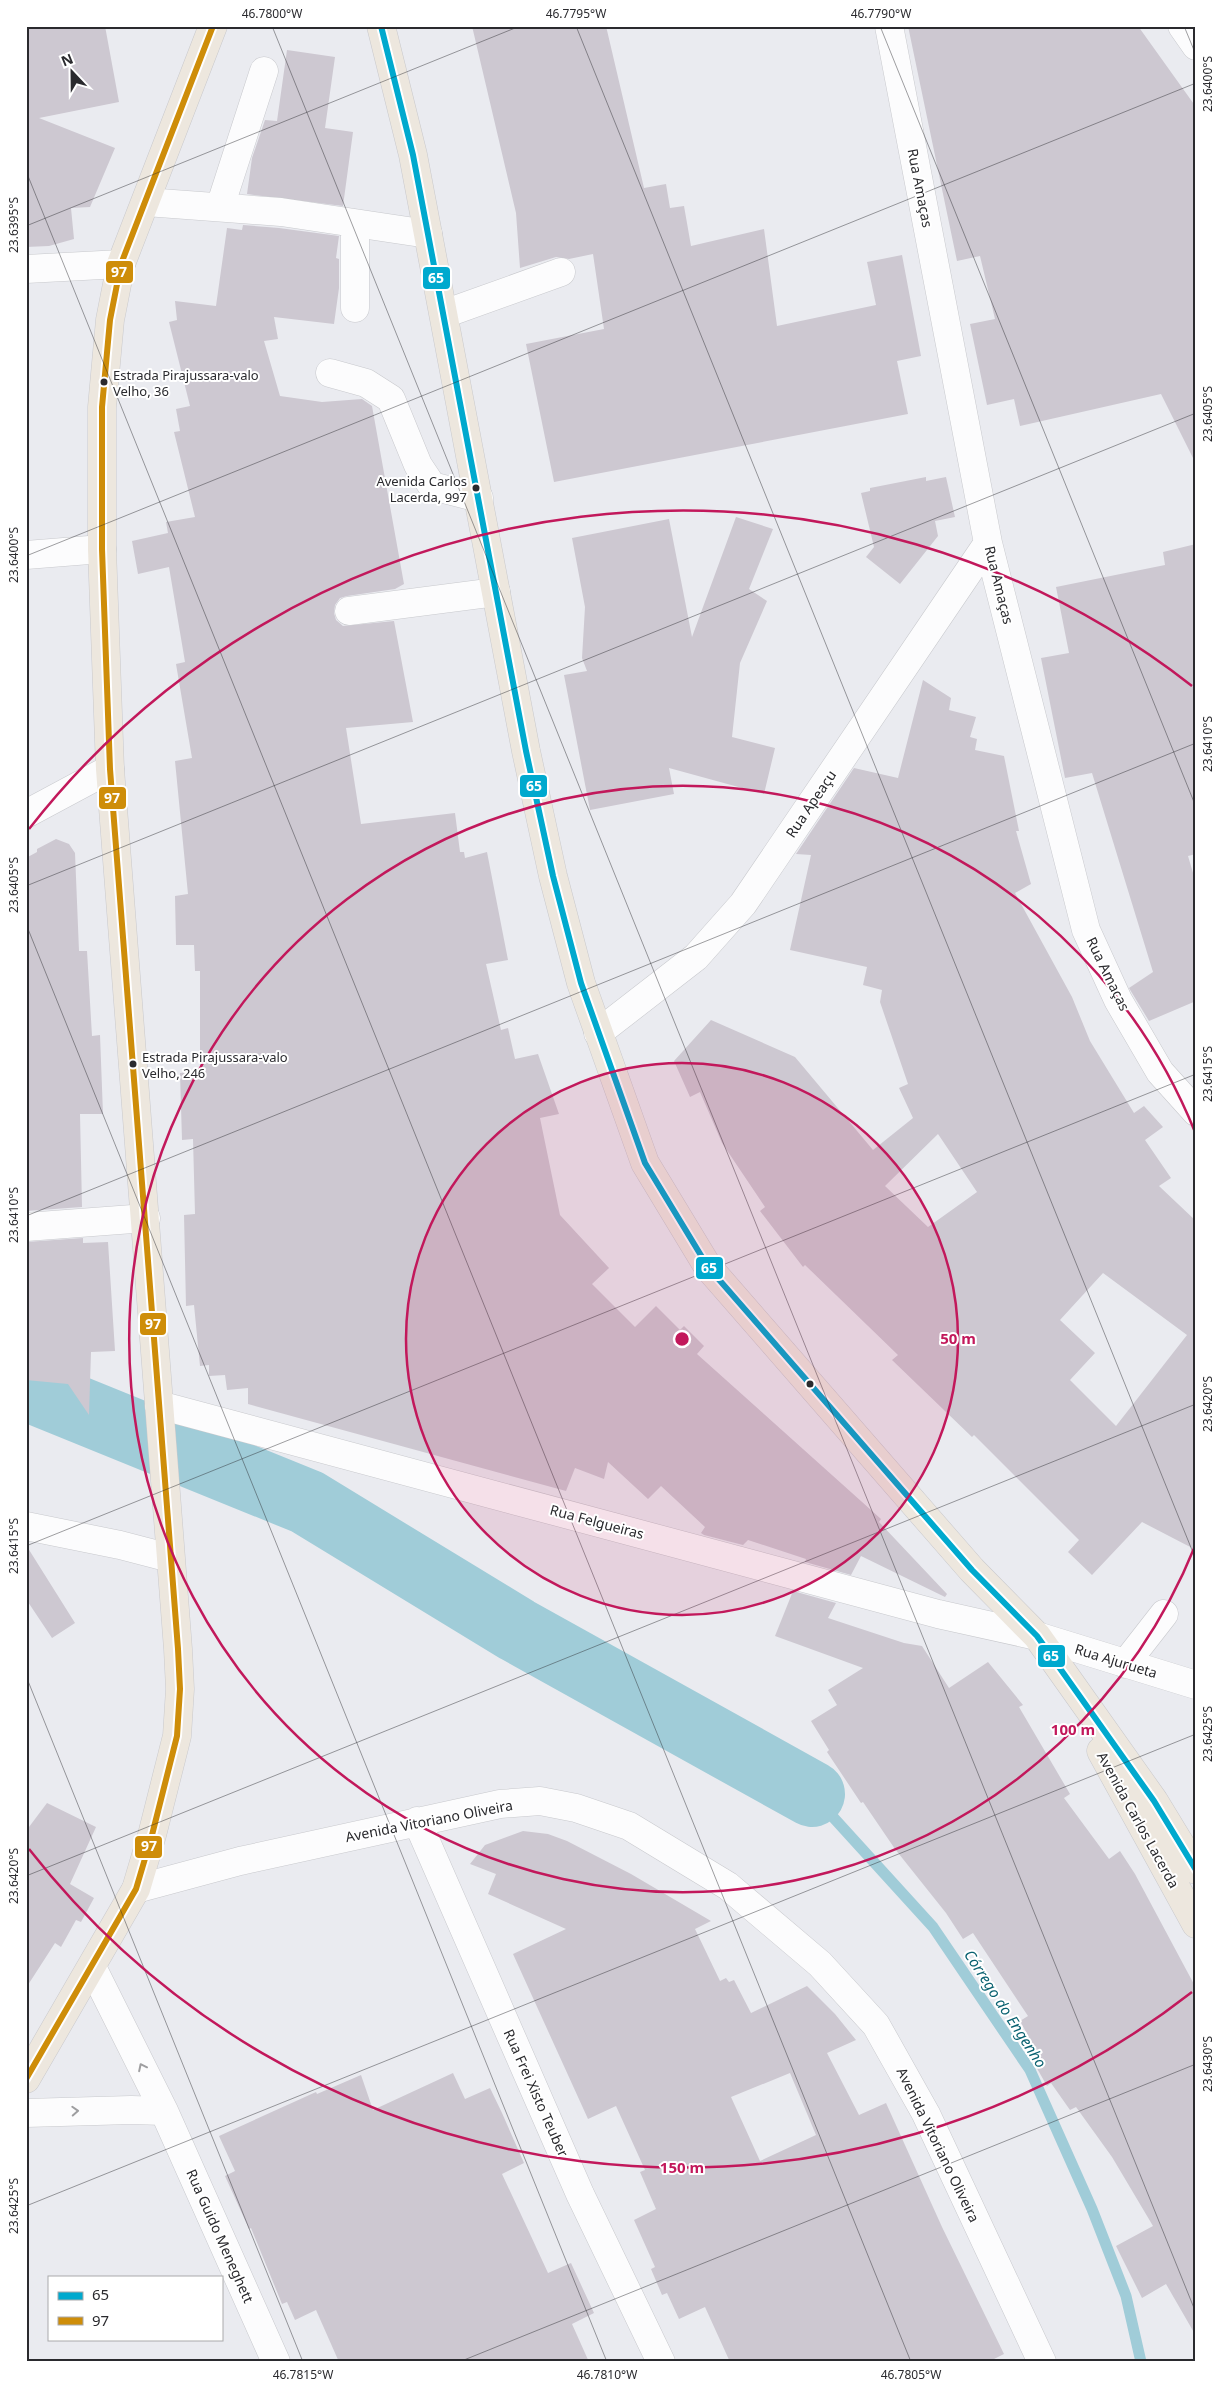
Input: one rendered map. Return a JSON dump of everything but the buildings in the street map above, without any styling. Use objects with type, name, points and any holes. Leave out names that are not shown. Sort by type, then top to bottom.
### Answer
[{"type":"main road","points":[[26,2079],[136,1888],[152,1835],[177,1736],[180,1688],[146,1218],[110,769],[102,549],[102,407],[110,320],[122,264],[213,26]]},
{"type":"main road","name":"Avenida Carlos Lacerda","points":[[381,26],[413,155],[496,592],[553,876],[581,983],[645,1163],[708,1267],[972,1570],[1037,1636],[1154,1801],[1196,1870]]},
{"type":"main road","name":"Avenida Carlos Lacerda","points":[[1037,1636],[1196,1924]]},
{"type":"street","name":"Rua Amaças","points":[[889,26],[988,543],[1086,930],[1118,1000],[1160,1072],[1196,1112]]},
{"type":"street","points":[[1182,26],[1196,46]]},
{"type":"street","points":[[220,207],[264,72]]},
{"type":"street","points":[[146,202],[291,214],[428,234]]},
{"type":"street","points":[[355,224],[356,308]]},
{"type":"street","points":[[26,269],[122,264]]},
{"type":"street","points":[[444,314],[561,272]]},
{"type":"street","points":[[330,373],[366,383],[391,399],[418,465],[432,486],[479,498]]},
{"type":"street","name":"Rua Apeaçu","points":[[598,1033],[696,957],[743,904],[988,543]]},
{"type":"street","points":[[26,554],[102,549]]},
{"type":"street","points":[[350,611],[496,592]]},
{"type":"street","points":[[26,814],[110,769]]},
{"type":"street","points":[[26,1227],[146,1218]]},
{"type":"street","name":"Rua Felgueiras","points":[[159,1413],[938,1614],[1037,1636]]},
{"type":"street","points":[[26,1526],[120,1545],[170,1558]]},
{"type":"street","points":[[1125,1664],[1164,1614]]},
{"type":"street","name":"Rua Ajurueta","points":[[1037,1636],[1196,1685]]},
{"type":"street","name":"Avenida Vitoriano Oliveira","points":[[136,1888],[240,1861],[500,1804],[540,1802],[576,1808],[629,1826],[728,1886],[820,1964],[876,2025],[926,2114],[1042,2362]]},
{"type":"street","name":"Rua Frei Xisto Teuber","points":[[417,1821],[580,2194],[662,2362]]},
{"type":"street","name":"Rua Guido Meneghett","points":[[92,1967],[164,2111],[276,2362]]},
{"type":"street","points":[[26,2113],[164,2111]]},
{"type":"waterway","points":[[26,1388],[307,1502],[517,1630],[812,1794]]},
{"type":"waterway","name":"Córrego do Engenho","points":[[812,1794],[933,1927],[1030,2070],[1092,2209],[1126,2296],[1141,2362]]},
{"type":"transit line","name":"97","points":[[26,2079],[136,1889],[177,1736],[180,1689],[178,1649],[110,769],[102,549],[102,407],[110,320],[121,264],[213,26]]},
{"type":"transit line","name":"65","points":[[381,26],[413,155],[526,751],[553,876],[581,983],[645,1163],[708,1267],[972,1570],[1037,1636],[1154,1801],[1196,1870]]},
{"type":"place","name":"Estrada Pirajussara-valo Velho, 36","points":[[104,382]]},
{"type":"place","name":"Avenida Carlos Lacerda, 997","points":[[476,488]]},
{"type":"place","name":"Estrada Pirajussara-valo Velho, 246","points":[[133,1064]]}]
